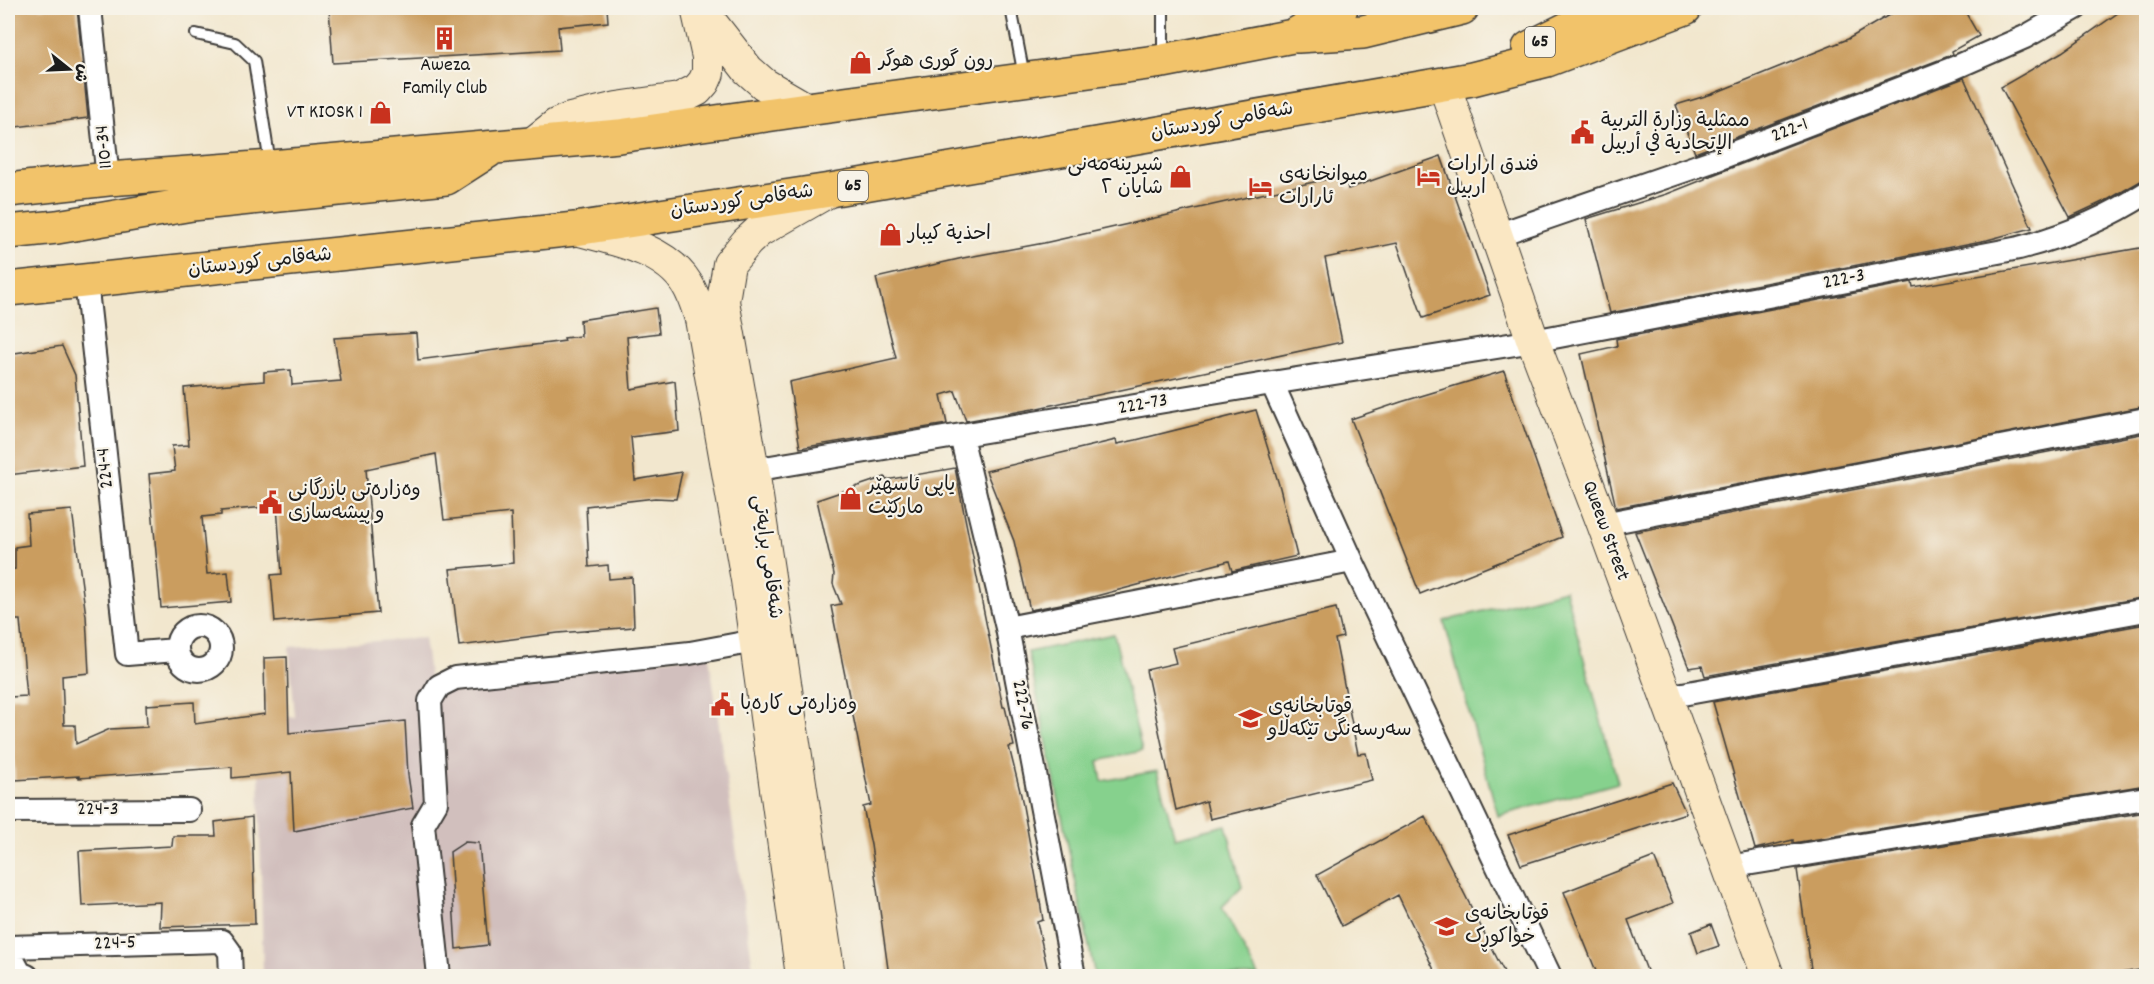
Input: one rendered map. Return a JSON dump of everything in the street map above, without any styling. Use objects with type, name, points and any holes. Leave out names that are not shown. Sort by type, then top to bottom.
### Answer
[{"type":"highway","points":[[8,190],[108,178],[271,167],[619,136],[1163,61],[1294,27],[1341,8]]},
{"type":"highway","points":[[1294,27],[1363,32],[1462,8]]},
{"type":"highway","name":"شەقامی کوردستان","points":[[1458,81],[1609,8]]},
{"type":"highway","name":"شەقامی کوردستان","points":[[8,289],[575,229],[830,190],[1458,81],[1547,60],[1685,8]]},
{"type":"highway","points":[[8,232],[57,227],[192,204],[446,178],[495,147]]},
{"type":"main road","points":[[698,8],[748,70],[764,84],[807,109]]},
{"type":"main road","points":[[533,143],[556,125],[570,119],[617,108],[679,99],[697,90],[708,73],[708,57],[698,8]]},
{"type":"main road","name":"Queew Street","points":[[1458,81],[1497,235],[1533,341],[1603,524],[1768,976]]},
{"type":"main road","name":"شەقامی برایەتی","points":[[802,976],[755,641],[741,473],[723,301],[729,264],[747,242],[759,231],[830,190]]},
{"type":"main road","name":"شەقامی برایەتی","points":[[575,229],[628,242],[660,258],[688,285],[701,319],[741,473],[829,976]]},
{"type":"street","name":"110-34","points":[[90,8],[108,178]]},
{"type":"street","name":"222-1","points":[[1497,235],[1715,160],[1954,68],[2025,37],[2076,8]]},
{"type":"street","name":"222-3","points":[[1533,341],[2019,248],[2079,230],[2146,194]]},
{"type":"street","name":"224-4","points":[[86,281],[127,654],[176,650]]},
{"type":"street","name":"222-73","points":[[741,473],[1272,382],[1533,341]]},
{"type":"street","points":[[1272,382],[1352,561],[1550,976]]},
{"type":"street","points":[[1603,524],[2146,419]]},
{"type":"street","name":"222-76","points":[[961,436],[1007,628],[1074,976]]},
{"type":"street","points":[[1007,628],[1352,561]]},
{"type":"street","points":[[1666,697],[2146,610]]},
{"type":"street","points":[[439,976],[423,825],[436,803],[430,701],[439,686],[455,678],[690,653],[755,641]]},
{"type":"street","points":[[1728,867],[2146,798]]},
{"type":"street","name":"224-3","points":[[8,811],[189,810]]},
{"type":"street","name":"224-5","points":[[8,949],[222,941],[230,952],[231,976]]},
{"type":"street","points":[[8,949],[24,974]]},
{"type":"lane","points":[[1011,8],[1024,80]]},
{"type":"lane","points":[[1163,8],[1163,61]]},
{"type":"lane","points":[[196,34],[235,43],[254,61],[271,167]]},
{"type":"shaded area","points":[[424,638],[430,681],[709,655],[754,976],[263,976],[258,718],[295,717],[289,647]]},
{"type":"green space","points":[[1565,590],[1618,783],[1498,816],[1444,621]]},
{"type":"green space","points":[[1114,634],[1142,751],[1098,761],[1102,781],[1157,771],[1175,838],[1226,825],[1242,887],[1222,907],[1258,976],[1095,976],[1028,652]]},
{"type":"building","points":[[8,8],[77,8],[88,118],[8,128]]},
{"type":"building","name":"Aweza Family Club","points":[[329,8],[607,8],[608,22],[558,27],[560,50],[333,63]]},
{"type":"building","points":[[1901,8],[1963,8],[1979,36],[1952,51],[1953,54],[1949,56],[1695,153],[1676,105],[1712,94],[1848,39]]},
{"type":"building","points":[[2125,8],[2146,8],[2146,178],[2070,217],[2001,87],[2062,52]]},
{"type":"building","points":[[1964,78],[2032,228],[1987,240],[1610,313],[1586,219],[1667,194]]},
{"type":"building","points":[[1441,156],[1490,295],[1423,318],[1397,243],[1325,258],[1342,342],[1033,409],[966,421],[955,391],[941,395],[947,424],[800,448],[789,382],[896,358],[876,278],[963,258],[1044,243],[1345,175],[1348,189]]},
{"type":"building","points":[[2146,247],[2146,406],[1616,508],[1581,354],[1617,346],[1616,339],[1912,282],[1913,287]]},
{"type":"building","points":[[656,308],[659,333],[627,337],[631,389],[675,381],[679,431],[631,437],[635,480],[682,472],[676,499],[655,498],[586,506],[589,567],[608,565],[609,579],[632,577],[634,627],[558,633],[459,646],[450,569],[513,563],[511,513],[444,520],[436,454],[366,469],[378,613],[275,622],[271,575],[282,574],[277,506],[221,511],[221,515],[202,517],[207,574],[228,572],[231,602],[161,608],[149,474],[175,471],[172,446],[189,445],[184,388],[264,381],[264,372],[291,370],[292,385],[341,381],[334,338],[416,333],[418,360],[565,341],[564,338],[581,336],[580,320]]},
{"type":"building","points":[[62,346],[75,375],[83,466],[8,475],[8,354]]},
{"type":"building","points":[[1504,371],[1562,537],[1420,594],[1351,419]]},
{"type":"building","points":[[1256,410],[1280,488],[1297,556],[1232,571],[1229,561],[1081,600],[1030,610],[1014,541],[986,471],[1116,440],[1117,444],[1136,440]]},
{"type":"building","points":[[2146,433],[2146,597],[1705,676],[1702,666],[1689,668],[1635,532]]},
{"type":"building","points":[[955,468],[1003,707],[1005,707],[1014,746],[1009,747],[1021,795],[1038,889],[1043,920],[1037,922],[1049,976],[889,976],[871,845],[863,807],[871,805],[831,606],[841,604],[833,584],[834,574],[817,500],[885,477],[886,480]]},
{"type":"building","points":[[72,510],[86,616],[89,673],[62,676],[64,725],[75,725],[76,744],[110,729],[147,727],[146,705],[194,702],[195,724],[265,714],[264,658],[287,657],[289,733],[405,721],[408,775],[413,808],[294,831],[291,772],[232,778],[232,767],[79,778],[79,776],[15,780],[10,697],[27,696],[20,620],[11,620],[8,570],[15,569],[15,547],[29,545],[27,514]]},
{"type":"building","points":[[1336,608],[1343,637],[1335,639],[1358,754],[1366,753],[1372,780],[1210,819],[1206,801],[1176,810],[1146,670],[1176,663],[1172,648]]},
{"type":"building","points":[[2146,624],[2146,785],[1793,843],[1793,840],[1755,849],[1713,702]]},
{"type":"building","points":[[1672,783],[1686,813],[1521,865],[1508,835]]},
{"type":"building","points":[[2146,812],[2146,969],[2101,976],[1812,976],[1797,869]]},
{"type":"building","points":[[1425,816],[1506,976],[1437,976],[1398,895],[1342,926],[1317,875]]},
{"type":"building","points":[[252,817],[255,924],[160,927],[161,902],[82,906],[79,851],[172,846],[173,836],[216,836],[215,822]]},
{"type":"building","points":[[465,842],[479,843],[488,945],[456,949],[450,852]]},
{"type":"building","points":[[1654,857],[1673,903],[1628,920],[1649,976],[1598,976],[1564,892]]},
{"type":"building","points":[[1711,924],[1719,946],[1698,953],[1691,932]]},
{"type":"place","name":"Aweza Family Club","points":[[445,39]]},
{"type":"place","name":"رون گوری هوگر","points":[[861,62]]},
{"type":"place","name":"VT KIOSK 1","points":[[381,113]]},
{"type":"place","name":"ممثلية وزارة التربية الإتحادية في أربيل","points":[[1583,133]]},
{"type":"place","name":"شیرینەمەنی شایان ٢","points":[[1181,177]]},
{"type":"place","name":"فندق ارارات اربيل","points":[[1429,177]]},
{"type":"place","name":"میوانخانەی ئارارات","points":[[1261,187]]},
{"type":"place","name":"احذية كيبار","points":[[890,235]]},
{"type":"place","name":"ياپی ئاسهێر مارکێت","points":[[850,498]]},
{"type":"place","name":"وەزارەتی بازرگانی و پیشەسازی","points":[[270,503]]},
{"type":"place","name":"وەزارەتی کارەبا","points":[[722,705]]},
{"type":"place","name":"قوتابخانەی سەرسەنگی تێکەڵاو","points":[[1250,719]]},
{"type":"place","name":"قوتابخانەی خواکوڕک","points":[[1447,926]]}]
